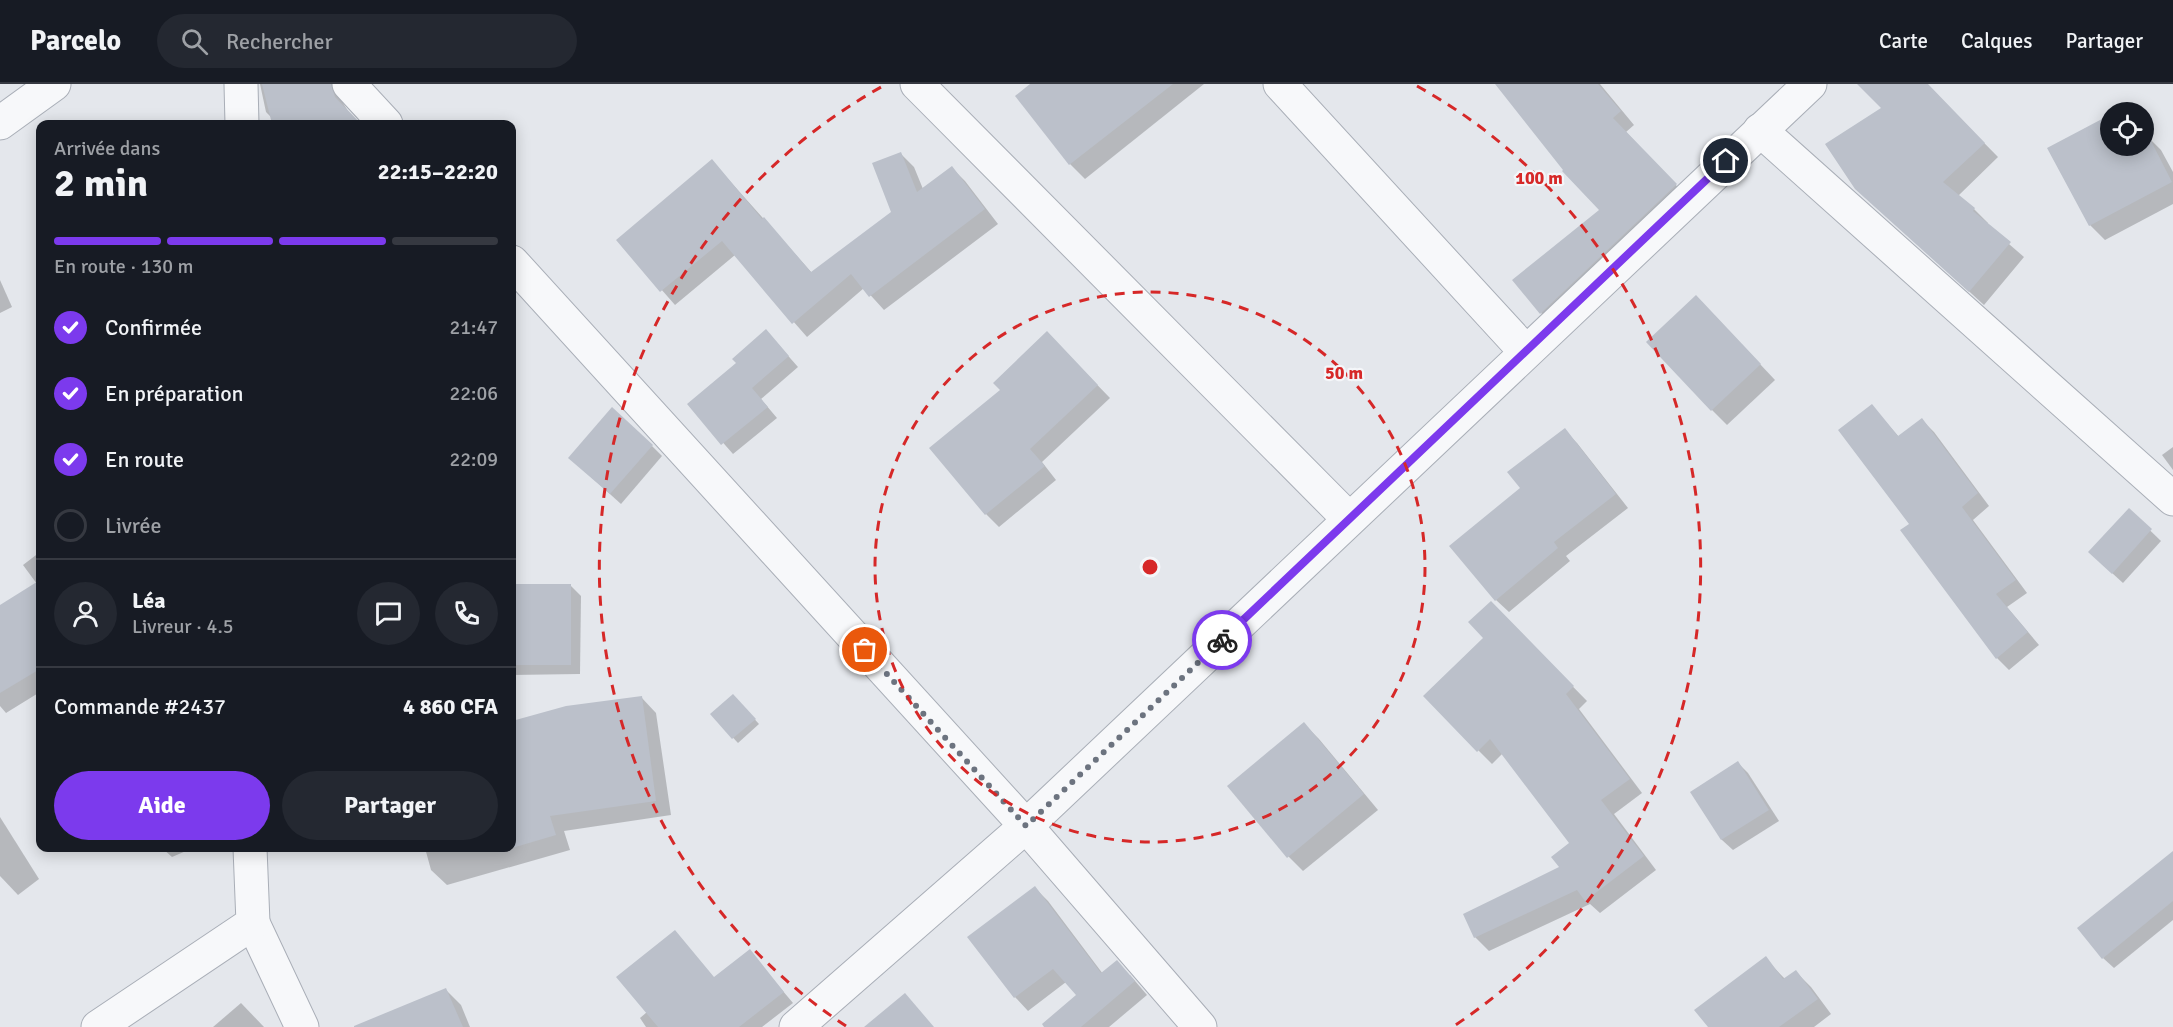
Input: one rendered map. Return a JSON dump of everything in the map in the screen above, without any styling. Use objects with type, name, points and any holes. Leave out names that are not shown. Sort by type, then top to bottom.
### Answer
[{"type":"street","points":[[0,123],[54,84]]},
{"type":"street","points":[[241,84],[242,120]]},
{"type":"street","points":[[349,84],[382,120]]},
{"type":"street","points":[[917,84],[1349,519]]},
{"type":"street","points":[[1280,84],[1526,352]]},
{"type":"street","points":[[796,1027],[1026,826],[1810,84]]},
{"type":"street","points":[[1760,130],[2173,500]]},
{"type":"street","points":[[516,266],[1026,826],[1200,1027]]},
{"type":"street","points":[[250,852],[253,923],[302,1027]]},
{"type":"street","points":[[98,1027],[253,923]]},
{"type":"building","points":[[262,84],[331,84],[335,97],[357,120],[271,120]]},
{"type":"building","points":[[1030,84],[1173,84],[1069,165],[1015,96]]},
{"type":"building","points":[[1495,84],[1598,84],[1621,111],[1613,118],[1677,184],[1540,314],[1512,280],[1599,210],[1562,171]]},
{"type":"building","points":[[1857,84],[1928,84],[1985,143],[1943,182],[1975,208],[1973,211],[2011,242],[1969,292],[1855,189],[1825,144],[1881,108]]},
{"type":"building","points":[[2100,120],[2100,156],[2154,156],[2154,147],[2172,182],[2089,226],[2047,148]]},
{"type":"building","points":[[901,152],[917,192],[952,166],[985,209],[869,297],[851,274],[792,324],[722,241],[660,292],[616,240],[712,159],[762,219],[764,217],[811,272],[891,212],[872,163]]},
{"type":"building","points":[[1696,295],[1761,364],[1711,411],[1646,342]]},
{"type":"building","points":[[766,329],[789,356],[752,388],[768,407],[721,445],[687,404],[736,363],[732,359]]},
{"type":"building","points":[[1047,331],[1098,385],[1030,449],[1045,466],[985,515],[929,448],[1000,390],[993,383]]},
{"type":"building","points":[[1872,404],[1898,436],[1922,418],[1978,493],[1962,507],[2016,580],[1996,594],[2028,632],[1996,659],[1900,530],[1909,524],[1838,430]]},
{"type":"building","points":[[612,407],[653,445],[610,494],[568,458]]},
{"type":"building","points":[[1565,428],[1616,494],[1554,542],[1558,548],[1495,601],[1449,546],[1520,488],[1507,472]]},
{"type":"building","points":[[2129,508],[2152,529],[2112,574],[2088,552]]},
{"type":"building","points":[[36,582],[36,671],[0,693],[0,605]]},
{"type":"building","points":[[516,584],[571,584],[571,665],[516,665]]},
{"type":"building","points":[[1491,601],[1574,686],[1566,694],[1630,779],[1601,800],[1644,856],[1585,901],[1577,890],[1474,938],[1463,914],[1559,867],[1551,857],[1569,843],[1490,739],[1477,752],[1423,696],[1483,638],[1468,622]]},
{"type":"building","points":[[733,694],[756,719],[732,739],[710,714]]},
{"type":"building","points":[[642,696],[656,801],[550,816],[556,835],[516,847],[516,720],[566,706]]},
{"type":"building","points":[[1304,722],[1364,794],[1287,858],[1227,786]]},
{"type":"building","points":[[1738,761],[1769,810],[1721,840],[1690,792]]},
{"type":"building","points":[[2173,851],[2173,901],[2102,959],[2077,928]]},
{"type":"building","points":[[1035,886],[1101,973],[1117,960],[1135,981],[1081,1027],[1044,1027],[1042,1024],[1076,995],[1053,969],[1014,998],[967,937]]},
{"type":"building","points":[[675,930],[714,977],[750,949],[784,992],[739,1027],[658,1027],[616,977]]},
{"type":"building","points":[[1766,956],[1783,979],[1796,970],[1818,999],[1779,1027],[1708,1027],[1694,1010]]},
{"type":"building","points":[[446,988],[463,1027],[354,1027],[354,1026]]},
{"type":"building","points":[[905,993],[934,1027],[864,1027]]},
{"type":"way so far","points":[[865,650],[1026,826],[1222,640]]},
{"type":"route","points":[[1222,640],[1726,161]]}]
